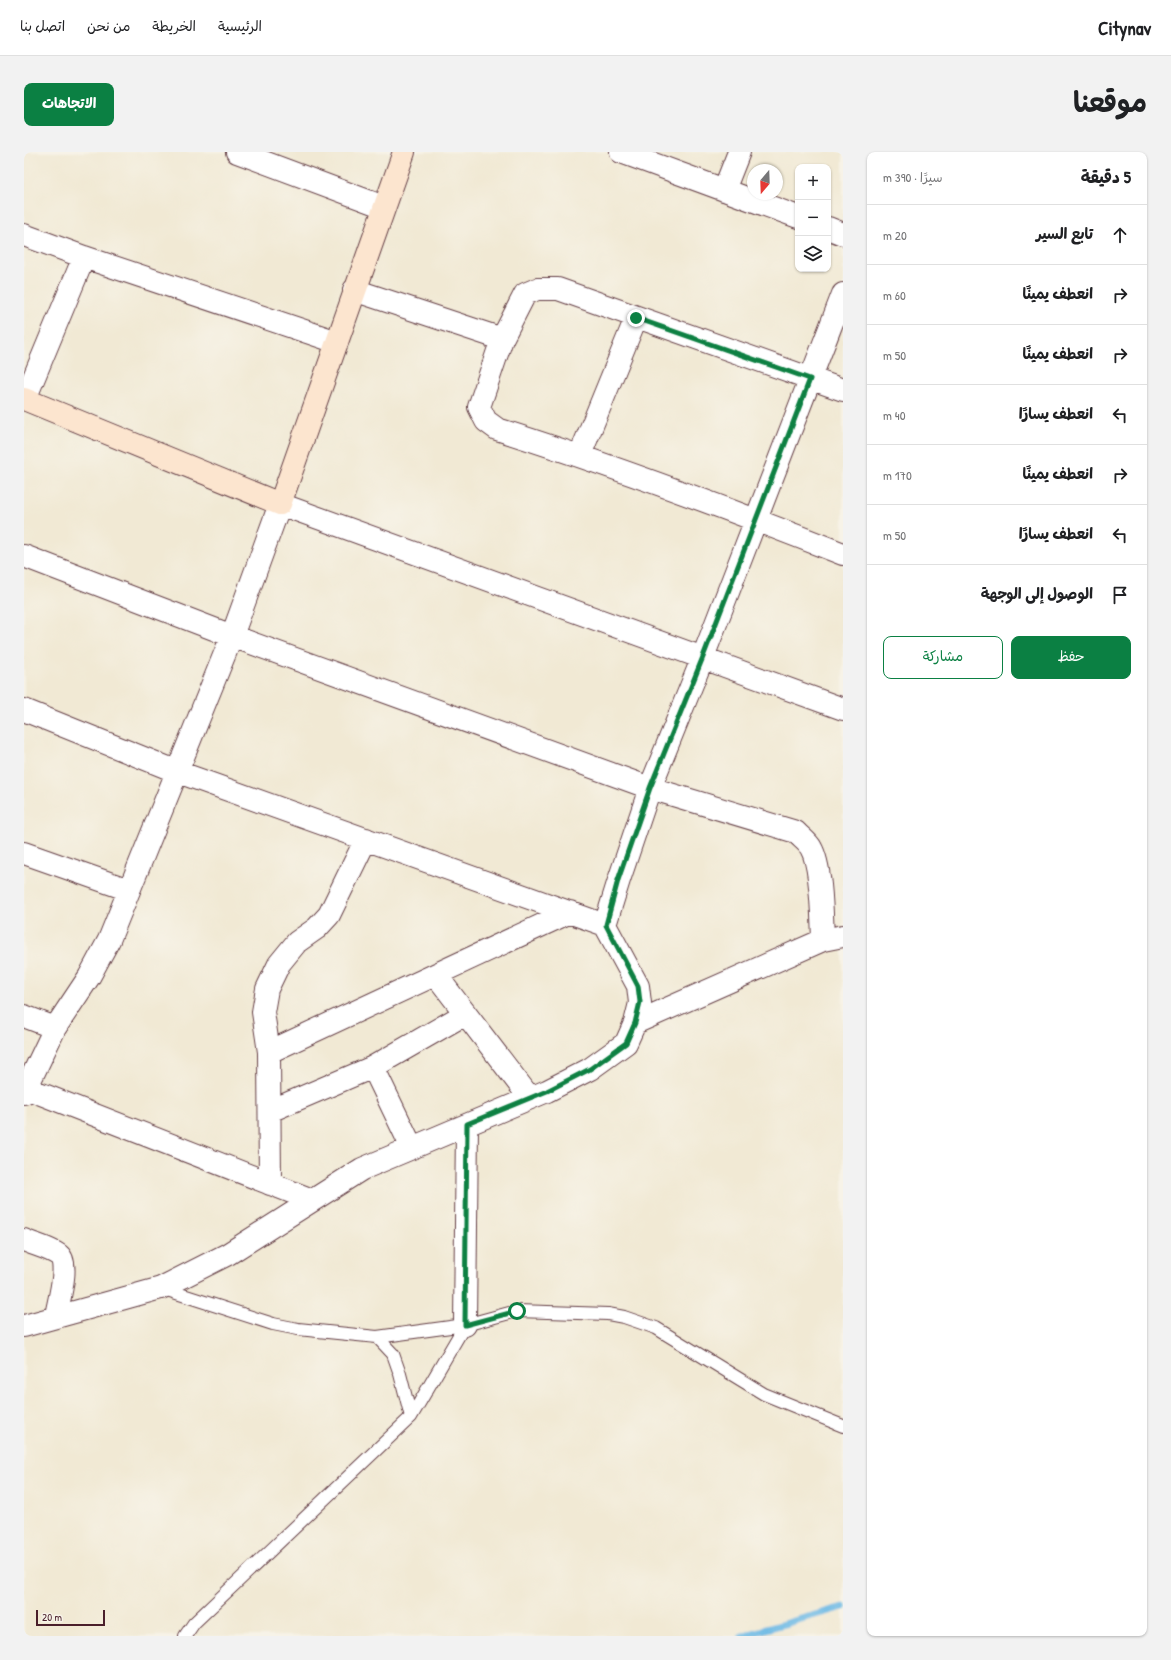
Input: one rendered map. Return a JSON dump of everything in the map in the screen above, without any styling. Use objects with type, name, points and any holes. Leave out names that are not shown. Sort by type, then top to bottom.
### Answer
[{"type":"street","points":[[237,152],[384,207]]},
{"type":"street","points":[[312,1200],[25,1090],[55,1028],[90,978],[109,940],[178,772],[232,636],[404,152]]},
{"type":"street","points":[[621,152],[795,216]]},
{"type":"street","points":[[724,190],[738,152]]},
{"type":"street","points":[[831,229],[843,234]]},
{"type":"street","points":[[24,235],[84,257],[336,342]]},
{"type":"street","points":[[84,257],[25,399],[280,504],[843,709]]},
{"type":"street","points":[[843,390],[636,318],[558,289],[537,289],[525,294],[502,339],[479,407],[486,421],[497,429],[580,455],[843,554]]},
{"type":"street","points":[[354,290],[502,339]]},
{"type":"street","points":[[606,925],[618,880],[650,788],[703,657],[843,294]]},
{"type":"street","points":[[580,455],[636,318]]},
{"type":"street","points":[[24,556],[232,636],[650,788],[796,832],[811,848],[816,864],[820,892],[833,938],[635,1023]]},
{"type":"street","points":[[24,710],[178,772],[606,925],[638,986],[640,1002],[635,1023],[626,1043],[590,1069],[530,1098],[362,1169],[228,1254],[161,1288],[24,1326]]},
{"type":"street","points":[[270,1184],[269,1052],[263,1012],[267,989],[279,964],[297,942],[317,928],[329,915],[366,839]]},
{"type":"street","points":[[24,852],[129,890]]},
{"type":"street","points":[[269,1052],[570,912]]},
{"type":"street","points":[[436,975],[530,1098]]},
{"type":"street","points":[[270,1111],[373,1067],[465,1014]]},
{"type":"street","points":[[24,1016],[55,1028]]},
{"type":"street","points":[[373,1067],[412,1148]]},
{"type":"street","points":[[465,1325],[467,1124]]},
{"type":"street","points":[[24,1240],[58,1255],[63,1259],[64,1268],[56,1316]]},
{"type":"lane","points":[[161,1288],[273,1324],[298,1329],[377,1337],[465,1325],[517,1311],[608,1314],[624,1317],[656,1328],[764,1394],[843,1426]]},
{"type":"lane","points":[[184,1636],[194,1623],[411,1417],[465,1325]]},
{"type":"lane","points":[[377,1337],[393,1354],[400,1374],[411,1417]]},
{"type":"waterway","points":[[742,1636],[843,1607]]},
{"type":"route","points":[[517,1311],[501,1314],[465,1325],[467,1124],[547,1091],[590,1069],[626,1043],[635,1023],[640,1002],[638,986],[606,925],[618,880],[650,788],[703,657],[810,379],[636,318]]}]
